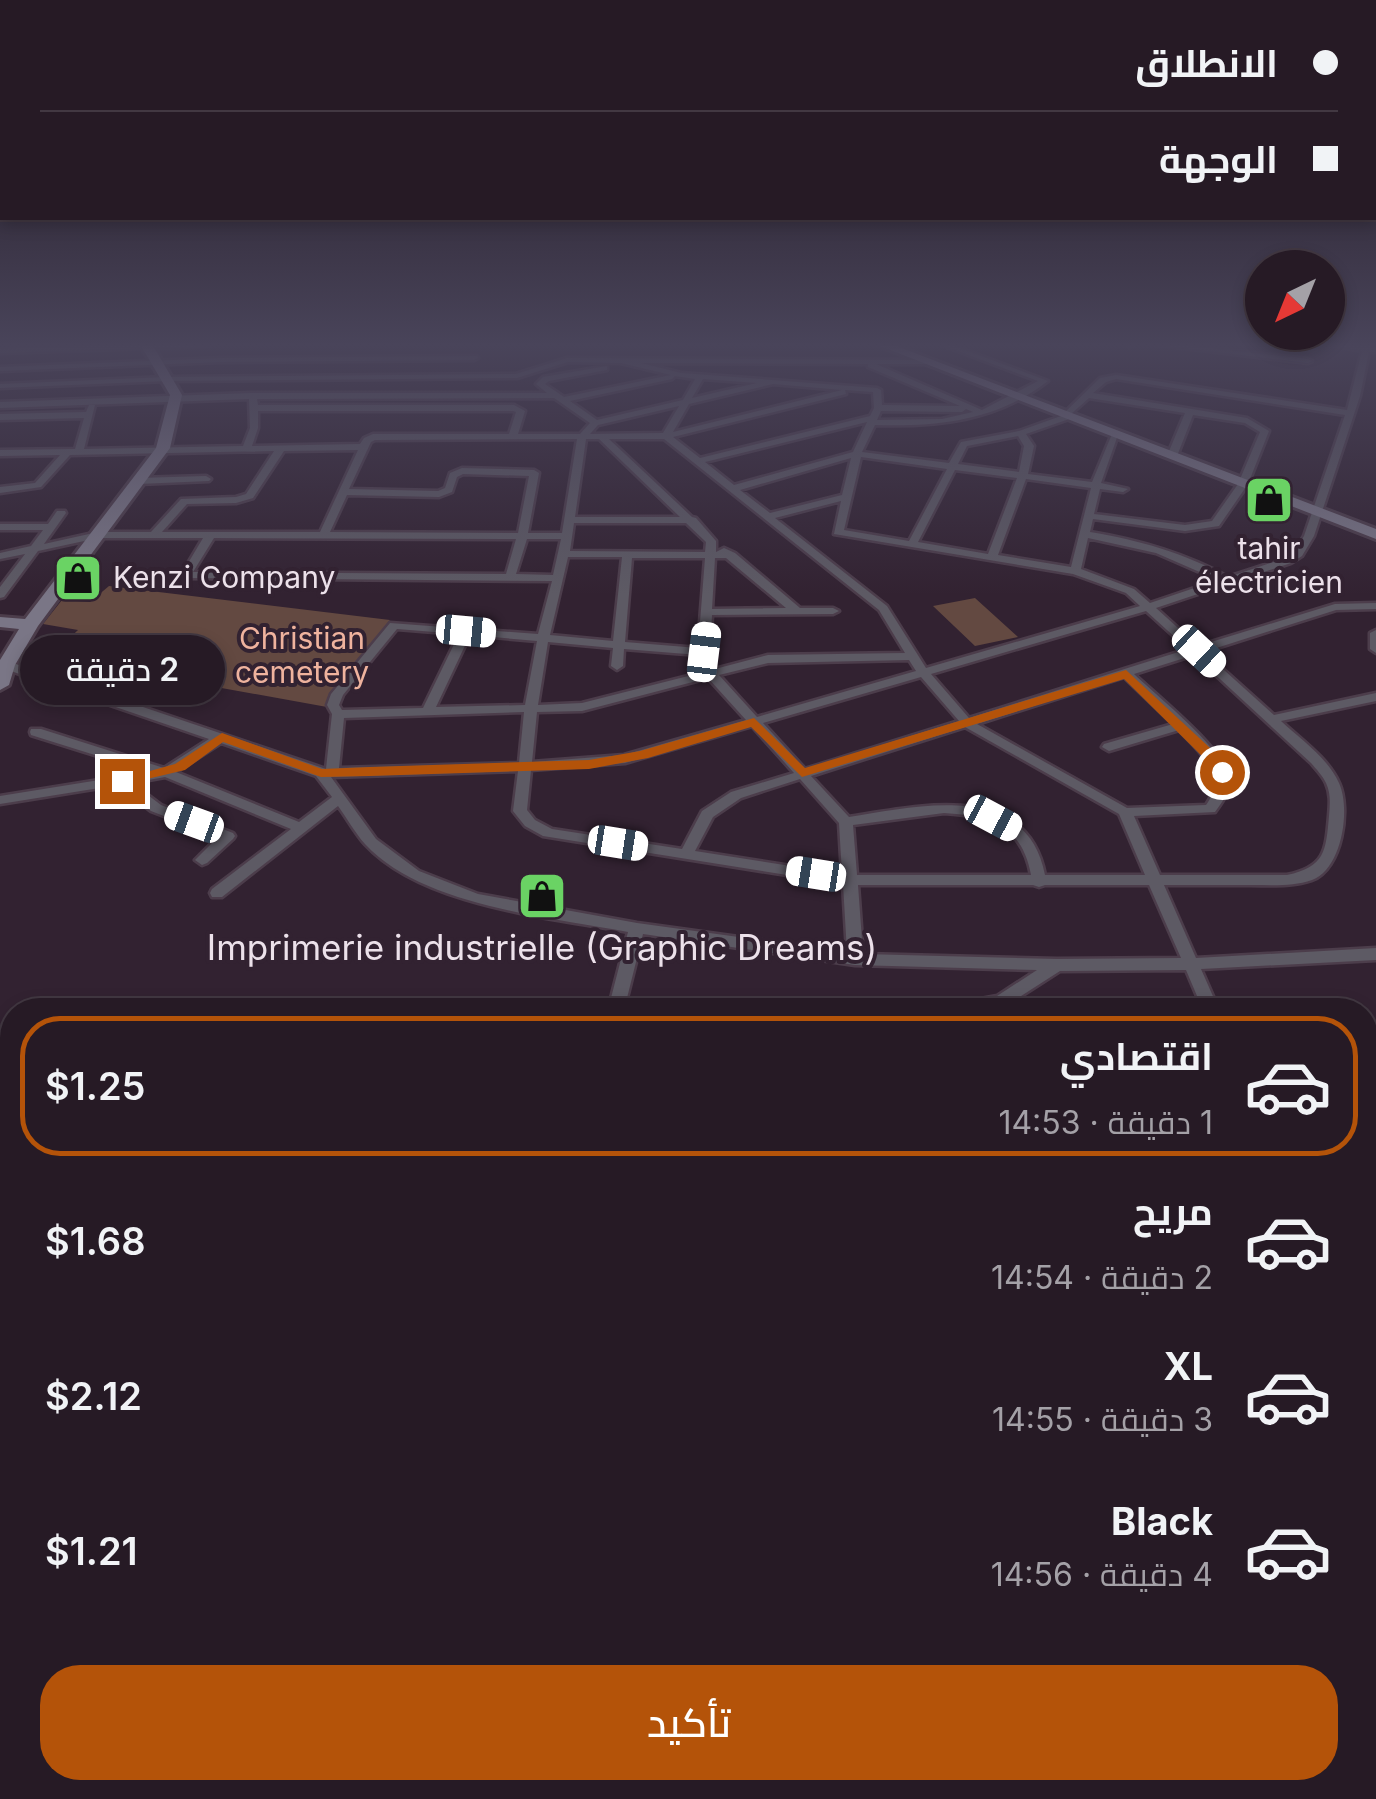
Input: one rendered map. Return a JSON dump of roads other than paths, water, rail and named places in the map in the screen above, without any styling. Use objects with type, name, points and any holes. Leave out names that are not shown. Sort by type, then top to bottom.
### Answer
[{"type":"street","points":[[0,490],[38,485],[73,451],[84,428]]},
{"type":"street","points":[[0,685],[2,664],[163,448],[166,428]]},
{"type":"street","points":[[247,448],[254,428]]},
{"type":"street","points":[[513,436],[515,428]]},
{"type":"street","points":[[590,428],[582,437],[564,554],[543,638],[531,709],[520,811],[530,824],[548,832],[848,880],[1287,880],[1311,875],[1326,862],[1337,824],[1332,781],[1316,760],[1130,591],[1075,571],[838,532],[857,454],[869,428]]},
{"type":"street","points":[[666,436],[670,428]]},
{"type":"street","points":[[324,536],[367,440],[382,435],[666,436],[699,428]]},
{"type":"street","points":[[792,428],[802,434]]},
{"type":"street","points":[[699,461],[827,428]]},
{"type":"street","points":[[912,544],[964,444],[1035,428]]},
{"type":"street","points":[[1100,428],[1376,534]]},
{"type":"street","points":[[1172,456],[1183,428]]},
{"type":"street","points":[[1089,516],[1185,528],[1207,527],[1221,521],[1243,484],[1264,434],[1263,428]]},
{"type":"street","points":[[2,664],[326,773],[524,767],[625,758],[1273,568],[1306,546],[1343,428]]},
{"type":"street","points":[[992,557],[1023,475],[1029,446],[1022,433]]},
{"type":"street","points":[[1075,571],[1096,485],[1116,434]]},
{"type":"street","points":[[666,436],[883,608],[922,671],[967,723],[1125,812],[1210,809],[1222,787],[1218,764],[1126,674]]},
{"type":"street","points":[[602,437],[711,541],[798,612]]},
{"type":"street","points":[[0,453],[364,447]]},
{"type":"street","points":[[154,535],[184,501],[250,496],[281,448]]},
{"type":"street","points":[[732,490],[857,454],[1123,488]]},
{"type":"street","points":[[343,492],[439,494],[449,490],[456,472],[528,472],[536,476],[510,578]]},
{"type":"street","points":[[138,481],[206,479]]},
{"type":"street","points":[[766,518],[845,497]]},
{"type":"street","points":[[0,595],[61,513]]},
{"type":"street","points":[[570,520],[692,520]]},
{"type":"street","points":[[0,528],[50,527]]},
{"type":"street","points":[[1086,534],[1140,543],[1183,556],[1228,582]]},
{"type":"street","points":[[0,556],[98,535],[567,536]]},
{"type":"street","points":[[210,536],[186,575],[557,578]]},
{"type":"street","points":[[711,541],[704,652],[711,674],[846,822],[855,959]]},
{"type":"street","points":[[564,554],[730,556]]},
{"type":"street","points":[[617,666],[627,555]]},
{"type":"street","points":[[688,854],[702,823],[715,807],[802,773],[1335,607],[1376,606]]},
{"type":"street","points":[[709,612],[833,612]]},
{"type":"street","points":[[0,622],[30,625]]},
{"type":"street","points":[[704,652],[398,624],[388,628],[337,694],[333,705],[338,714],[326,773],[338,799],[372,842],[414,874],[440,887],[475,898],[637,928],[855,959],[1190,964],[1376,954]]},
{"type":"street","points":[[428,711],[466,631]]},
{"type":"street","points":[[1376,633],[1376,649]]},
{"type":"street","points":[[338,714],[602,704],[768,659],[913,656]]},
{"type":"street","points":[[1272,719],[1376,696]]},
{"type":"street","points":[[1109,747],[1180,726]]},
{"type":"street","points":[[36,732],[166,773],[302,828]]},
{"type":"street","points":[[0,800],[166,773],[222,737]]},
{"type":"street","points":[[122,781],[156,808],[228,836],[202,860]]},
{"type":"street","points":[[217,894],[338,799]]},
{"type":"street","points":[[846,822],[952,809],[974,811],[1010,827],[1025,839],[1032,849],[1039,882]]},
{"type":"street","points":[[1125,812],[1206,998]]},
{"type":"street","points":[[619,998],[637,928]]},
{"type":"street","points":[[1006,998],[1056,965]]},
{"type":"place","name":"tahir électricien","points":[[1269,500]]},
{"type":"place","name":"Kenzi Company","points":[[78,578]]},
{"type":"place","name":"Imprimerie industrielle (Graphic Dreams)","points":[[542,896]]},
{"type":"park label","name":"Christian cemetery","points":[[302,656]]}]
